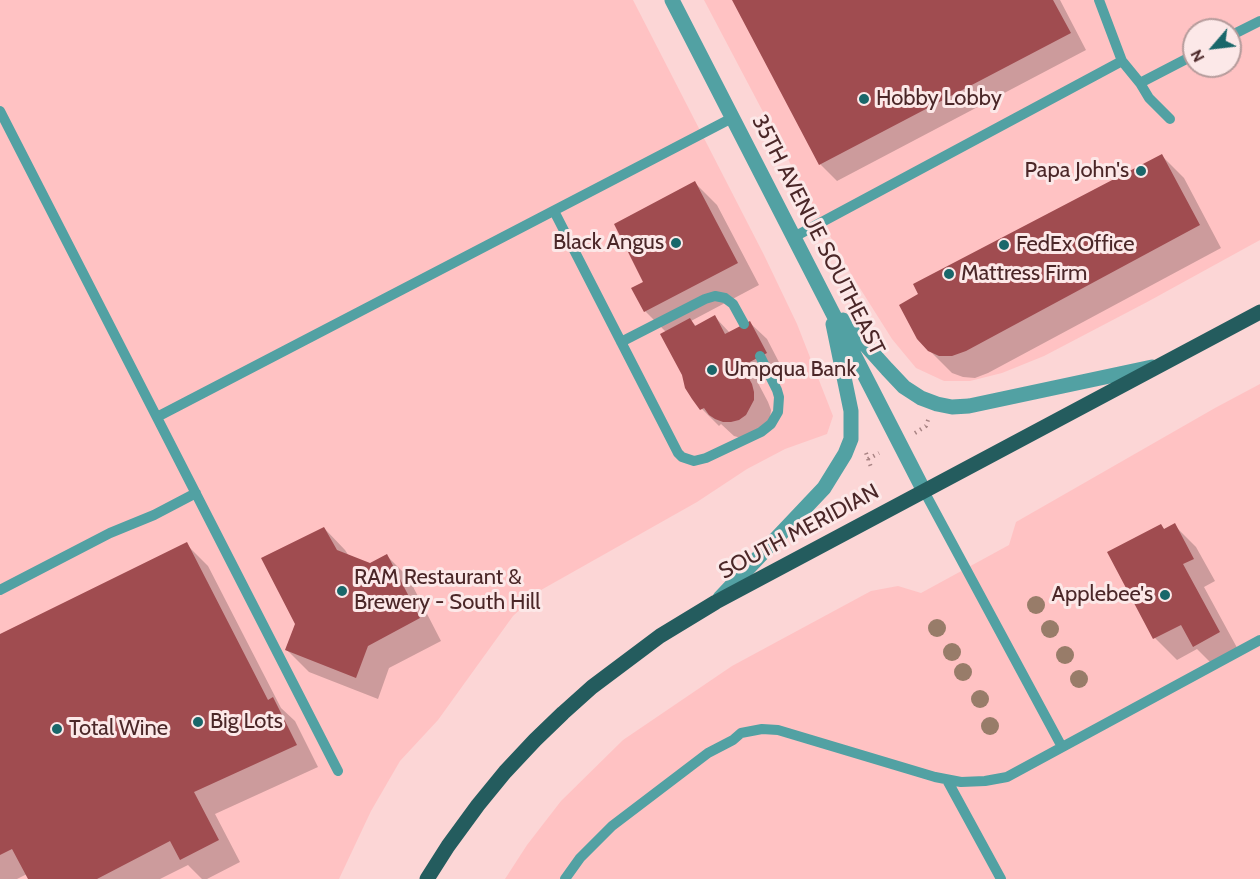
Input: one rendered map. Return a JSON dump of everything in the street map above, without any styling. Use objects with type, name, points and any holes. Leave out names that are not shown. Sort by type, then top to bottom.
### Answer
[{"type":"main road","name":"SOUTH MERIDIAN","points":[[427,879],[448,846],[505,771],[563,713],[623,663],[660,636],[716,602],[1260,312]]},
{"type":"street","name":"35TH AVENUE SOUTHEAST","points":[[672,0],[924,491]]},
{"type":"street","points":[[829,304],[904,387],[921,398],[952,407],[969,406],[1159,365]]},
{"type":"street","points":[[716,602],[824,488],[845,454],[851,439],[851,411],[829,304]]},
{"type":"lane","points":[[1099,0],[1122,61],[1149,98],[1170,119]]},
{"type":"lane","points":[[1242,30],[1260,21]]},
{"type":"lane","points":[[794,237],[1122,61]]},
{"type":"lane","points":[[1140,83],[1182,61]]},
{"type":"lane","points":[[0,111],[338,771]]},
{"type":"lane","points":[[157,417],[732,118]]},
{"type":"lane","points":[[554,211],[678,453],[688,460],[700,460],[761,432],[771,424],[778,412],[779,397],[760,356]]},
{"type":"lane","points":[[621,342],[705,298],[715,296],[725,298],[733,304],[744,324]]},
{"type":"lane","points":[[924,491],[1062,747]]},
{"type":"lane","points":[[0,590],[110,533],[154,515],[196,493]]},
{"type":"lane","points":[[565,879],[580,858],[612,826],[708,753],[733,740],[741,733],[762,729],[778,730],[948,780],[985,781],[1007,777],[1260,640]]},
{"type":"lane","points":[[948,780],[1001,879]]},
{"type":"path","points":[[914,433],[926,426],[931,413]]},
{"type":"path","points":[[868,459],[879,453]]},
{"type":"shaded area","points":[[0,0],[633,0],[764,255],[797,324],[833,416],[827,434],[785,449],[747,469],[697,502],[541,590],[513,616],[438,720],[400,761],[371,811],[339,879],[0,879]]},
{"type":"shaded area","points":[[704,0],[1260,0],[1260,240],[1044,356],[1002,373],[970,381],[944,381],[916,368],[892,339],[851,274]]},
{"type":"shaded area","points":[[1260,384],[1260,879],[505,879],[527,845],[561,801],[623,740],[732,666],[871,591],[898,586],[921,593],[1009,545],[1016,522]]},
{"type":"building","name":"Hobby Lobby","points":[[732,0],[1053,0],[1071,33],[819,165]]},
{"type":"building","points":[[1162,154],[1200,225],[966,351],[952,356],[939,356],[928,351],[917,339],[899,305],[918,294],[913,284]]},
{"type":"building","name":"Black Angus","points":[[695,181],[738,263],[644,312],[631,288],[643,282],[614,224]]},
{"type":"building","name":"Umpqua Bank","points":[[715,315],[725,334],[750,321],[767,353],[742,366],[752,384],[754,400],[746,415],[731,422],[715,419],[704,408],[700,410],[685,388],[682,375],[660,334],[690,318],[695,326]]},
{"type":"building","name":"Applebee's","points":[[1175,523],[1194,559],[1183,564],[1220,632],[1193,647],[1181,625],[1153,639],[1107,552],[1161,524],[1164,529]]},
{"type":"building","name":"RAM Restaurant & Brewery - South Hill","points":[[324,527],[337,550],[370,563],[387,554],[420,618],[368,646],[356,678],[285,650],[295,624],[261,558]]},
{"type":"building","points":[[187,542],[268,700],[273,697],[297,745],[194,792],[219,840],[180,860],[170,841],[97,879],[28,879],[12,849],[0,855],[0,634]]},
{"type":"place","name":"Hobby Lobby","points":[[864,99]]},
{"type":"place","name":"Papa John's","points":[[1141,171]]},
{"type":"place","name":"Black Angus","points":[[676,243]]},
{"type":"place","name":"FedEx Office","points":[[1004,245]]},
{"type":"place","name":"Mattress Firm","points":[[949,274]]},
{"type":"place","name":"Umpqua Bank","points":[[712,370]]},
{"type":"place","name":"RAM Restaurant & Brewery - South Hill","points":[[342,591]]},
{"type":"place","name":"Applebee's","points":[[1165,595]]},
{"type":"place","name":"Big Lots","points":[[198,722]]},
{"type":"place","name":"Total Wine","points":[[57,729]]}]
